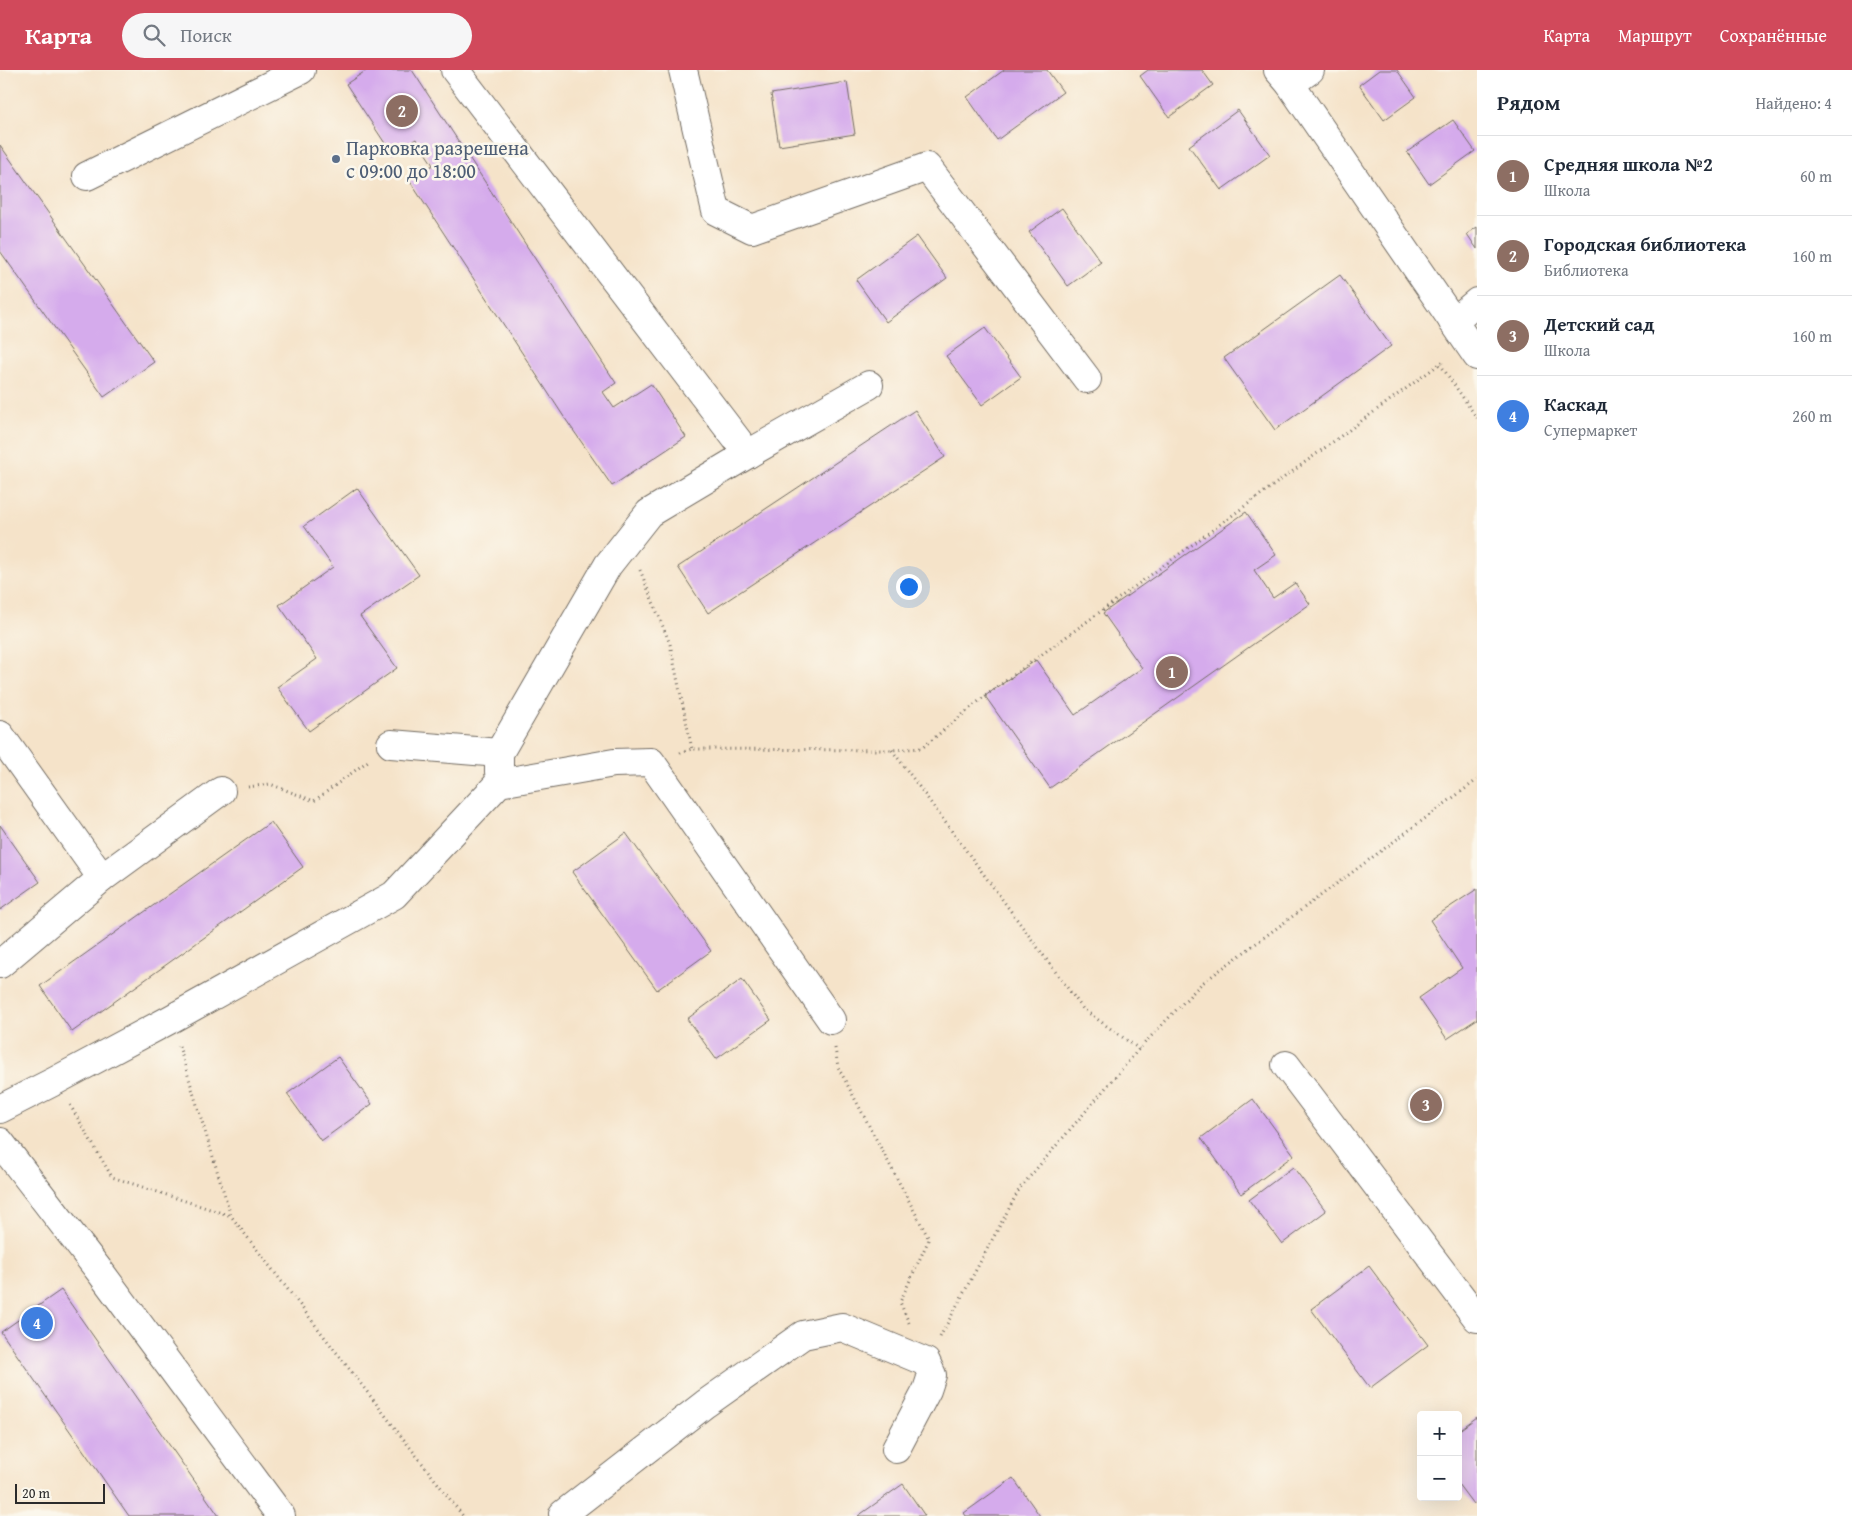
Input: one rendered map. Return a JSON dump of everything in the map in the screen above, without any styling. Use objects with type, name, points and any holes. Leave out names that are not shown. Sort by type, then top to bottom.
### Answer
[{"type":"street","points":[[87,176],[301,70]]},
{"type":"street","points":[[455,70],[748,454]]},
{"type":"street","points":[[683,70],[716,211],[752,229],[927,166],[1086,379]]},
{"type":"street","points":[[1293,75],[1473,350]]},
{"type":"street","points":[[1453,322],[1477,302]]},
{"type":"street","points":[[499,783],[500,753],[603,573],[649,512],[869,385]]},
{"type":"street","points":[[0,735],[102,878]]},
{"type":"street","points":[[391,744],[500,753]]},
{"type":"street","points":[[0,1109],[171,1019],[394,895],[499,783],[614,763],[651,762],[831,1020]]},
{"type":"street","points":[[0,964],[102,878],[221,791]]},
{"type":"street","points":[[1286,1065],[1477,1318]]},
{"type":"street","points":[[0,1142],[101,1273],[281,1516]]},
{"type":"street","points":[[562,1515],[705,1404],[803,1335],[842,1327],[926,1362],[932,1375],[927,1390],[896,1449]]},
{"type":"path","points":[[651,762],[692,749],[892,750],[922,748],[985,696],[1440,364],[1473,350]]},
{"type":"path","points":[[1440,364],[1477,418]]},
{"type":"path","points":[[624,544],[640,570],[670,644],[692,749]]},
{"type":"path","points":[[221,791],[270,784],[314,801],[391,744]]},
{"type":"path","points":[[892,750],[1083,1009],[1139,1049]]},
{"type":"path","points":[[926,1362],[1020,1188],[1139,1049],[1201,984],[1477,780]]},
{"type":"path","points":[[171,1019],[231,1216],[463,1516]]},
{"type":"path","points":[[831,1020],[838,1067],[929,1238],[900,1302],[926,1362]]},
{"type":"path","points":[[55,1081],[112,1177],[231,1216]]},
{"type":"building","points":[[367,70],[412,70],[616,383],[603,392],[614,408],[651,384],[686,437],[612,486],[564,417],[409,180],[433,165],[416,139],[392,154],[346,84]]},
{"type":"building","points":[[1004,70],[1047,70],[1063,92],[997,140],[967,97]]},
{"type":"building","points":[[1148,70],[1202,70],[1213,85],[1169,117],[1140,76]]},
{"type":"building","points":[[1379,70],[1397,70],[1416,97],[1384,120],[1359,85]]},
{"type":"building","points":[[847,82],[855,134],[779,146],[771,94]]},
{"type":"building","points":[[1238,110],[1270,155],[1221,190],[1189,146]]},
{"type":"building","points":[[1453,120],[1475,151],[1429,184],[1407,152]]},
{"type":"building","points":[[0,145],[154,362],[104,397],[0,251]]},
{"type":"building","points":[[1062,208],[1101,262],[1068,286],[1029,232]]},
{"type":"building","points":[[1477,227],[1477,249],[1467,234]]},
{"type":"building","points":[[917,236],[947,278],[886,322],[856,280]]},
{"type":"building","points":[[1340,275],[1391,346],[1275,430],[1224,358]]},
{"type":"building","points":[[985,328],[1021,377],[982,405],[946,356]]},
{"type":"building","points":[[915,410],[945,457],[708,613],[678,567]]},
{"type":"building","points":[[357,488],[419,575],[360,616],[397,668],[309,731],[277,687],[317,659],[279,605],[333,567],[304,526]]},
{"type":"building","points":[[1246,512],[1276,555],[1254,570],[1273,598],[1295,583],[1310,604],[1050,788],[985,696],[1036,660],[1075,715],[1142,668],[1103,613]]},
{"type":"building","points":[[271,822],[303,867],[72,1032],[40,986]]},
{"type":"building","points":[[0,825],[40,882],[0,910]]},
{"type":"building","points":[[626,833],[711,951],[657,990],[572,872]]},
{"type":"building","points":[[1477,889],[1477,1019],[1447,1039],[1419,998],[1462,968],[1430,920]]},
{"type":"building","points":[[742,979],[771,1020],[716,1059],[687,1019]]},
{"type":"building","points":[[338,1057],[372,1104],[321,1141],[287,1094]]},
{"type":"building","points":[[1253,1099],[1294,1155],[1241,1194],[1201,1138]]},
{"type":"building","points":[[1293,1167],[1326,1211],[1282,1244],[1249,1200]]},
{"type":"building","points":[[1369,1266],[1428,1345],[1370,1388],[1311,1309]]},
{"type":"building","points":[[61,1290],[219,1516],[129,1516],[1,1332]]},
{"type":"building","points":[[1477,1417],[1477,1501],[1473,1504],[1462,1489],[1462,1428]]},
{"type":"building","points":[[1013,1478],[1040,1516],[966,1516],[964,1513]]},
{"type":"building","points":[[903,1484],[925,1516],[858,1516]]},
{"type":"place","name":"Городская библиотека","points":[[402,111]]},
{"type":"place","name":"Парковка разрешена с 09:00 до 18:00","points":[[336,159]]},
{"type":"place","name":"Средняя школа №2","points":[[1172,672]]},
{"type":"place","name":"Детский сад","points":[[1426,1105]]},
{"type":"place","name":"Каскад","points":[[37,1323]]}]
